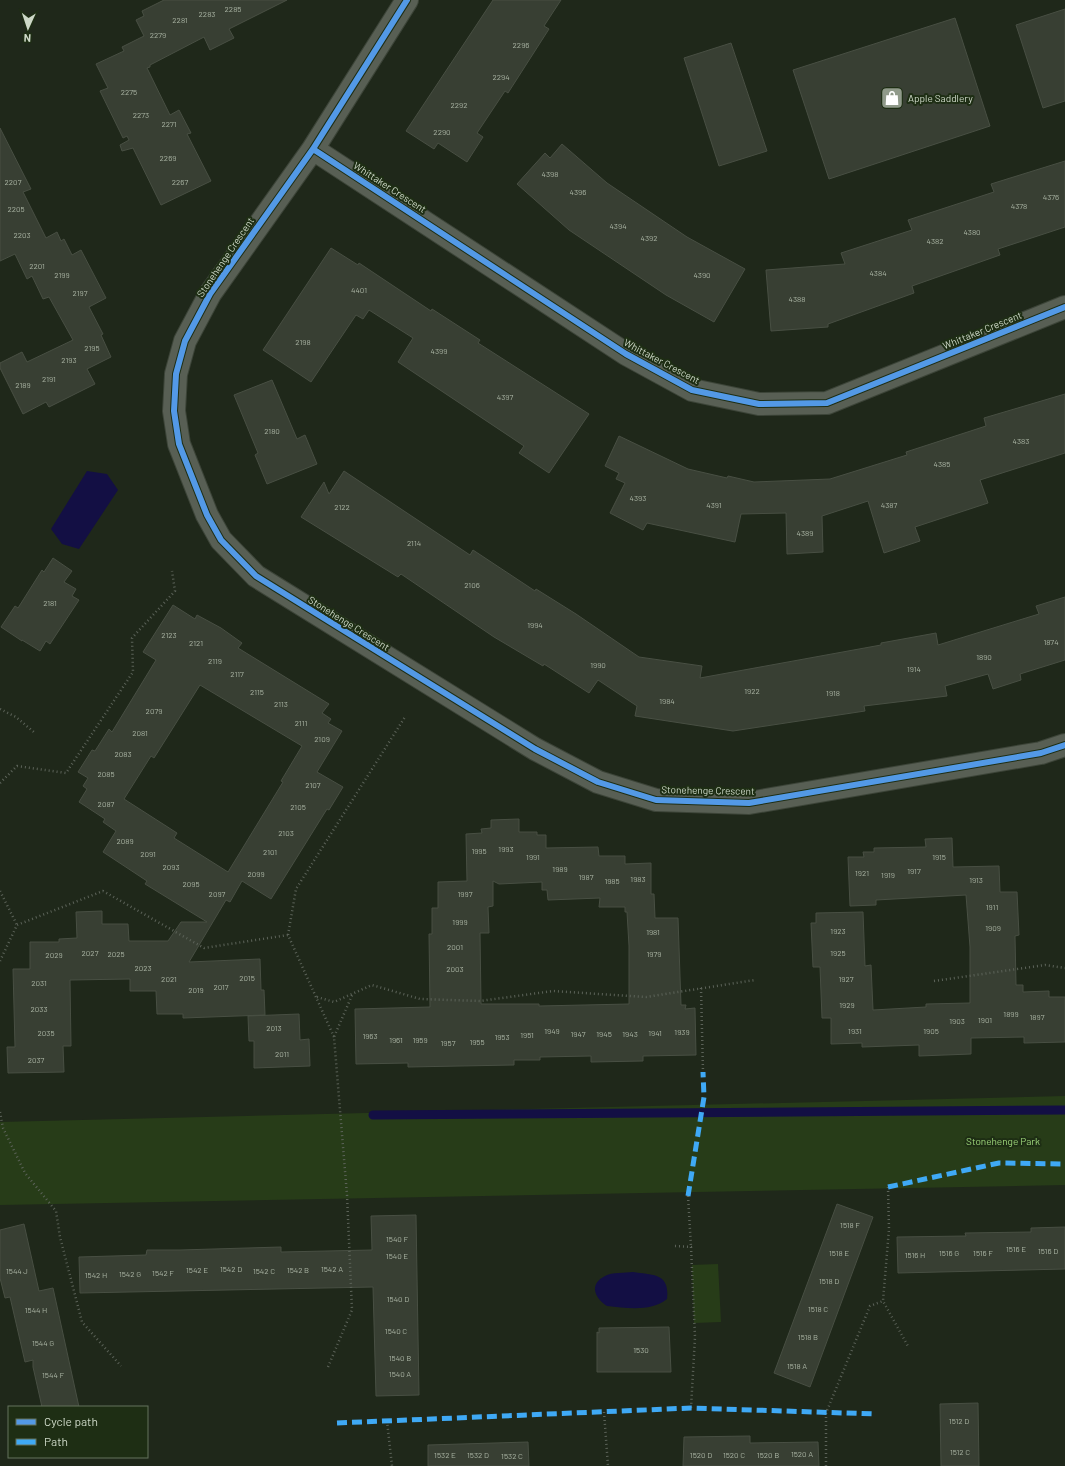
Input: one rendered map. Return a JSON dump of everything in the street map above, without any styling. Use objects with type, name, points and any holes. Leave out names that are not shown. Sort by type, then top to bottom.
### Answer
[{"type":"street","name":"Stonehenge Crescent","points":[[407,0],[313,149],[210,294],[185,341],[176,374],[174,411],[179,444],[207,515],[221,540],[256,576],[535,749],[598,782],[656,800],[749,803],[1041,753],[1065,745]]},
{"type":"street","name":"Whittaker Crescent","points":[[313,149],[626,354],[692,390],[759,404],[827,403],[1065,307]]},
{"type":"path","points":[[0,784],[17,766],[66,773],[133,672],[132,638],[175,591],[172,571]]},
{"type":"path","points":[[0,709],[16,717],[35,732]]},
{"type":"path","points":[[328,1367],[352,1310],[347,1195],[334,1037],[288,935],[296,890],[405,717]]},
{"type":"path","points":[[0,891],[3,901],[17,925]]},
{"type":"path","points":[[0,961],[17,925],[103,891],[204,948],[288,935]]},
{"type":"path","points":[[0,904],[3,901]]},
{"type":"path","points":[[934,981],[1045,965],[1065,968]]},
{"type":"path","points":[[317,998],[334,1002],[372,985],[420,999],[480,1001],[553,991],[646,997],[756,980]]},
{"type":"path","points":[[701,988],[703,1072]]},
{"type":"path","points":[[334,1037],[353,993]]},
{"type":"path","points":[[0,1112],[3,1128],[25,1173],[56,1211],[60,1237],[82,1322],[121,1366]]},
{"type":"path","points":[[888,1187],[889,1229],[883,1301],[909,1348]]},
{"type":"path","points":[[688,1196],[695,1337],[691,1408]]},
{"type":"path","points":[[675,1246],[691,1247]]},
{"type":"path","points":[[826,1466],[826,1413],[870,1306],[883,1301]]},
{"type":"path","points":[[604,1412],[608,1466]]},
{"type":"path","points":[[387,1421],[392,1466]]},
{"type":"green space","name":"Stonehenge Park","points":[[1065,1096],[1065,1185],[0,1205],[0,1122]]},
{"type":"green space","points":[[718,1264],[721,1322],[694,1323],[692,1265]]},
{"type":"shaded area","points":[[87,471],[107,474],[118,490],[79,549],[62,544],[51,529]]},
{"type":"shaded area","points":[[633,1272],[653,1275],[663,1280],[666,1284],[667,1299],[654,1306],[623,1308],[607,1306],[596,1295],[595,1287],[600,1279],[611,1274]]},
{"type":"building","points":[[164,0],[287,0],[229,29],[234,38],[210,50],[204,37],[150,65],[150,67],[147,68],[170,115],[179,110],[191,133],[187,134],[211,181],[161,205],[133,148],[122,151],[120,145],[129,140],[127,136],[123,138],[100,91],[108,88],[96,64],[124,51],[122,47],[144,36],[136,20],[144,16],[142,11]]},
{"type":"building","points":[[493,0],[561,0],[544,26],[549,29],[508,93],[505,91],[477,133],[483,137],[467,162],[438,143],[434,149],[406,131]]},
{"type":"building","points":[[1065,9],[1065,101],[1043,108],[1016,25]]},
{"type":"building","name":"Apple Saddlery","points":[[955,18],[990,126],[829,179],[793,70]]},
{"type":"building","points":[[731,43],[767,151],[719,166],[684,58]]},
{"type":"building","points":[[0,128],[31,189],[23,192],[46,238],[57,232],[61,241],[64,239],[72,255],[81,250],[106,298],[89,307],[103,334],[101,335],[111,357],[87,369],[95,384],[49,407],[46,402],[23,414],[0,368],[0,363],[22,352],[27,362],[73,340],[49,297],[43,299],[32,276],[27,279],[15,254],[0,261]]},
{"type":"building","points":[[562,144],[607,183],[687,237],[745,269],[714,322],[666,295],[569,230],[517,184],[545,153],[550,158]]},
{"type":"building","points":[[1065,161],[1065,227],[998,249],[1000,255],[912,286],[914,293],[828,324],[828,327],[771,331],[766,270],[845,264],[841,253],[912,230],[908,220],[994,192],[991,184]]},
{"type":"building","points":[[331,248],[358,265],[359,263],[431,311],[432,309],[480,340],[478,343],[589,414],[549,473],[519,453],[524,446],[398,362],[413,338],[369,310],[363,319],[356,315],[311,382],[263,350]]},
{"type":"building","points":[[272,380],[297,439],[305,435],[317,464],[267,484],[255,455],[258,453],[234,395]]},
{"type":"building","points":[[1065,394],[1065,453],[980,480],[988,503],[915,527],[920,541],[884,553],[868,501],[822,516],[823,552],[787,554],[786,513],[741,514],[735,542],[647,523],[643,530],[610,513],[625,483],[616,479],[619,473],[605,466],[619,436],[688,469],[727,478],[728,476],[754,482],[830,479],[907,455],[906,452],[986,426],[984,418]]},
{"type":"building","points":[[344,471],[470,555],[473,550],[535,591],[536,589],[576,614],[639,657],[702,666],[700,678],[881,645],[881,643],[936,633],[938,645],[1039,614],[1036,606],[1065,597],[1065,660],[1020,674],[1021,680],[993,689],[988,674],[945,686],[947,696],[864,706],[865,711],[733,731],[635,716],[637,706],[598,680],[589,693],[544,664],[543,666],[494,637],[401,574],[398,577],[301,517],[324,482],[329,494]]},
{"type":"building","points":[[53,558],[72,571],[64,582],[76,589],[72,596],[79,600],[50,644],[46,641],[40,651],[1,627],[15,606],[18,608],[42,570],[44,572]]},
{"type":"building","points":[[173,605],[195,619],[197,615],[221,628],[242,643],[238,648],[329,704],[322,713],[331,719],[328,723],[342,731],[317,772],[343,787],[329,810],[327,809],[271,899],[242,881],[230,902],[226,900],[189,962],[260,959],[261,990],[264,990],[265,1015],[183,1018],[183,1014],[157,1014],[156,991],[130,991],[130,979],[70,980],[71,1046],[63,1046],[64,1072],[8,1073],[7,1047],[15,1047],[13,969],[30,969],[30,942],[59,942],[59,939],[77,938],[76,912],[102,911],[102,924],[128,924],[129,941],[168,941],[181,922],[207,922],[145,884],[147,881],[103,852],[116,831],[103,822],[105,819],[79,802],[87,789],[83,786],[88,778],[78,772],[92,750],[95,751],[109,729],[112,732],[156,660],[143,652]],"holes":[[[200,685],[302,746],[281,781],[283,782],[228,872],[174,838],[177,833],[124,799],[151,756],[154,758]]]},
{"type":"building","points":[[519,819],[519,832],[537,832],[537,835],[546,835],[546,848],[598,847],[599,856],[625,856],[625,864],[651,863],[651,894],[654,894],[655,918],[678,918],[681,1005],[686,1005],[685,1009],[695,1008],[696,1055],[643,1056],[643,1061],[591,1062],[591,1056],[540,1057],[540,1060],[514,1060],[514,1065],[408,1067],[408,1063],[356,1064],[355,1009],[430,1007],[429,934],[432,934],[432,908],[438,908],[438,882],[467,881],[466,834],[482,833],[481,829],[491,828],[491,820]],"holes":[[[493,881],[499,884],[542,882],[542,890],[547,890],[548,900],[600,898],[599,907],[625,907],[625,912],[627,912],[629,946],[629,1004],[539,1006],[539,1004],[481,1004],[480,933],[489,933],[488,907],[493,906]]]},
{"type":"building","points":[[952,838],[953,867],[999,866],[1000,892],[1017,892],[1019,935],[1015,936],[1016,985],[1023,985],[1023,992],[1049,991],[1049,997],[1065,997],[1065,1042],[1024,1043],[1024,1037],[971,1038],[971,1054],[919,1056],[919,1045],[862,1047],[862,1043],[831,1044],[831,1018],[822,1018],[820,967],[813,967],[811,923],[816,923],[816,913],[863,912],[865,966],[871,965],[873,1010],[926,1007],[926,1004],[970,1003],[970,947],[966,895],[876,900],[876,905],[850,906],[848,857],[864,857],[863,852],[874,852],[874,848],[926,847],[925,839]]},
{"type":"building","points":[[299,1014],[300,1040],[309,1039],[310,1066],[254,1068],[254,1041],[249,1041],[248,1016]]},
{"type":"building","points":[[837,1204],[873,1217],[810,1387],[774,1373]]},
{"type":"building","points":[[416,1215],[419,1395],[376,1396],[373,1287],[80,1293],[79,1257],[146,1255],[147,1250],[281,1247],[281,1252],[372,1250],[371,1216]]},
{"type":"building","points":[[24,1224],[39,1291],[53,1288],[79,1406],[42,1406],[33,1367],[33,1360],[25,1362],[10,1297],[5,1298],[0,1278],[0,1230]]},
{"type":"building","points":[[1065,1227],[1065,1269],[898,1273],[897,1237],[966,1236],[965,1233],[1031,1232],[1031,1228]]},
{"type":"building","points":[[669,1327],[671,1372],[597,1372],[597,1332],[599,1333],[599,1328]]},
{"type":"building","points":[[978,1403],[979,1466],[941,1466],[940,1404]]},
{"type":"building","points":[[750,1436],[750,1443],[818,1442],[819,1466],[683,1466],[684,1437]]},
{"type":"building","points":[[528,1442],[529,1466],[428,1466],[428,1445]]},
{"type":"waterway","points":[[373,1115],[1065,1110]]},
{"type":"marked path","points":[[688,1196],[704,1097],[703,1072]]},
{"type":"marked path","points":[[888,1187],[999,1163],[1065,1164]]},
{"type":"marked path","points":[[337,1423],[691,1408],[876,1414]]},
{"type":"cycle path","points":[[407,0],[313,149],[210,294],[185,341],[176,374],[174,411],[179,444],[207,515],[221,540],[256,576],[535,749],[598,782],[656,800],[749,803],[1041,753],[1065,745]]},
{"type":"cycle path","points":[[313,149],[626,354],[692,390],[759,404],[827,403],[1065,307]]},
{"type":"place","name":"Apple Saddlery","points":[[892,98]]}]
